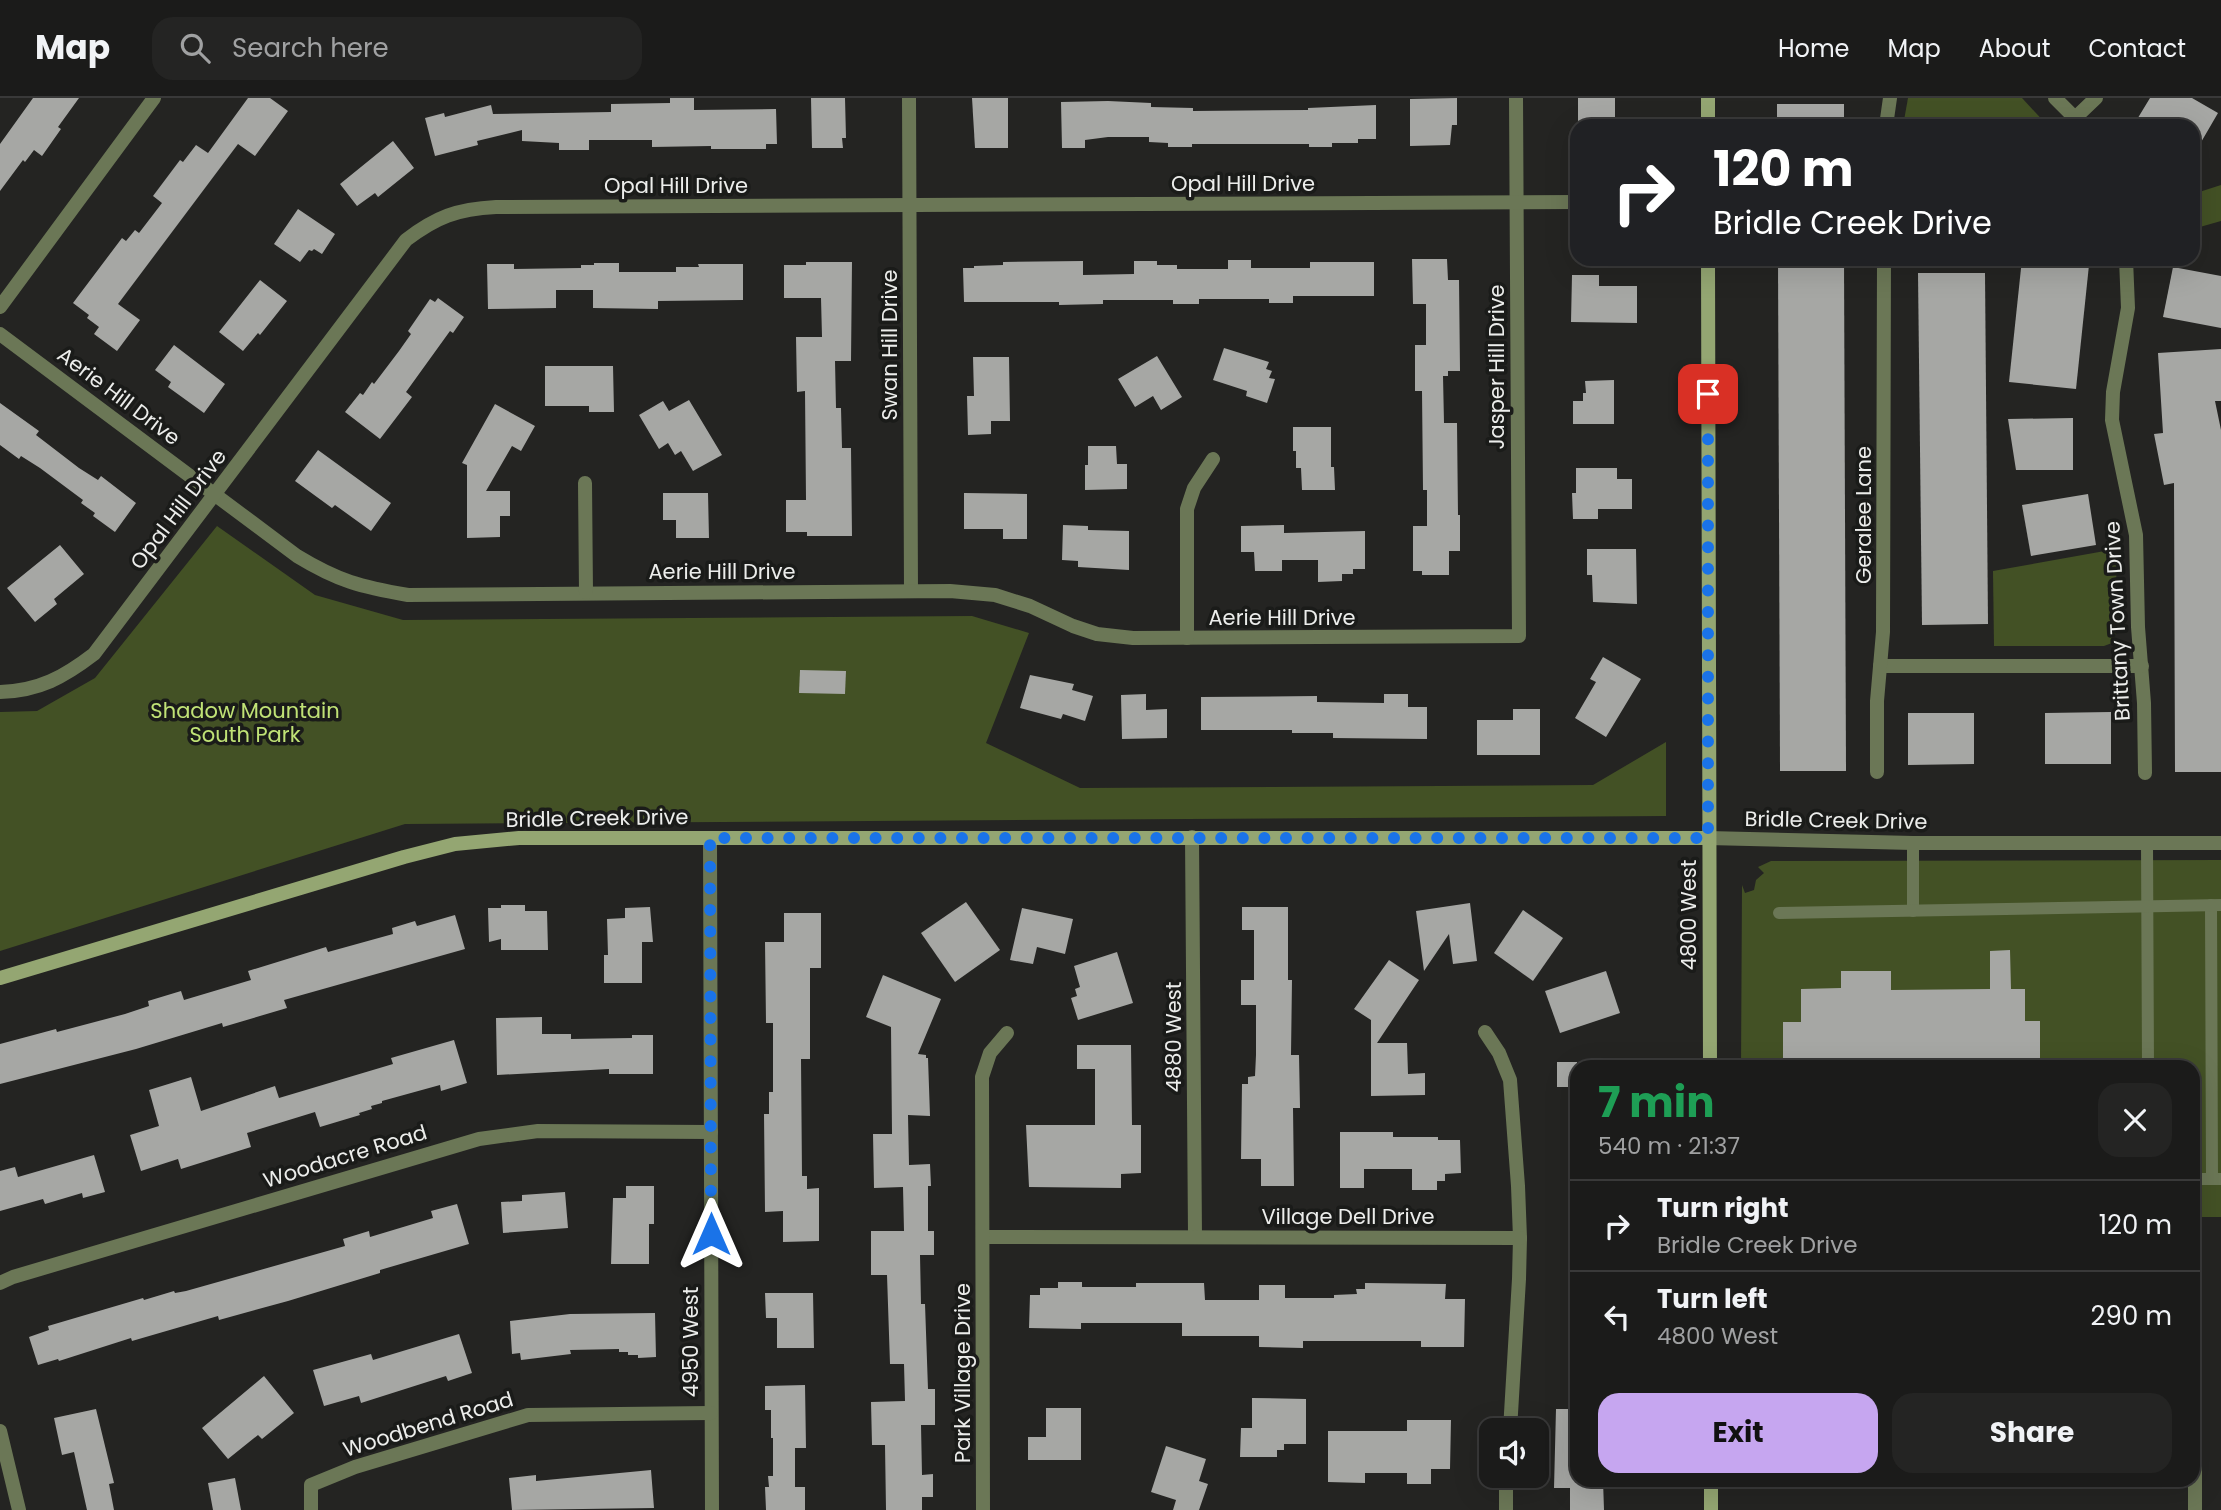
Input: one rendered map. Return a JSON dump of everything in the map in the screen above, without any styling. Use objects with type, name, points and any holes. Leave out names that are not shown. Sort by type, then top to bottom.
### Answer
[{"type":"street","points":[[0,307],[155,98]]},
{"type":"street","name":"Swan Hill Drive","points":[[909,98],[911,592]]},
{"type":"street","name":"Jasper Hill Drive","points":[[1516,98],[1519,636]]},
{"type":"street","points":[[1708,98],[1708,119]]},
{"type":"street","points":[[1887,119],[1890,98]]},
{"type":"street","points":[[2054,98],[2074,119]]},
{"type":"street","points":[[2079,119],[2096,98]]},
{"type":"street","name":"Opal Hill Drive","points":[[0,692],[32,688],[64,677],[94,654],[405,240],[443,215],[471,208],[496,207],[1570,202]]},
{"type":"street","name":"4800 West","points":[[1708,266],[1710,1060]]},
{"type":"street","name":"Geralee Lane","points":[[1877,772],[1877,701],[1884,619],[1884,266]]},
{"type":"street","name":"Brittany Town Drive","points":[[2126,266],[2127,308],[2113,392],[2112,420],[2136,536],[2145,773]]},
{"type":"street","name":"Aerie Hill Drive","points":[[0,334],[297,556],[325,573],[363,587],[408,594],[950,591],[995,595],[1030,606],[1097,634],[1133,638],[1519,636]]},
{"type":"street","points":[[1187,638],[1187,509],[1190,495],[1213,459]]},
{"type":"street","points":[[585,483],[586,592]]},
{"type":"street","points":[[1880,666],[2142,666]]},
{"type":"street","name":"4880 West","points":[[1192,837],[1195,1236]]},
{"type":"street","name":"Bridle Creek Drive","points":[[0,978],[368,867],[455,844],[519,838],[1708,838],[1913,843],[2221,843]]},
{"type":"street","name":"4950 West","points":[[710,838],[712,1510]]},
{"type":"street","points":[[1485,1032],[1499,1053],[1510,1080],[1520,1238],[1511,1418]]},
{"type":"street","name":"Park Village Drive","points":[[983,1510],[982,1077],[990,1053],[1007,1033]]},
{"type":"street","name":"Woodacre Road","points":[[0,1283],[479,1139],[538,1131],[711,1132]]},
{"type":"street","name":"Village Dell Drive","points":[[983,1237],[1520,1238]]},
{"type":"street","name":"Woodbend Road","points":[[311,1510],[311,1485],[355,1466],[528,1415],[711,1413]]},
{"type":"street","points":[[0,1431],[19,1510]]},
{"type":"street","points":[[1711,1487],[1711,1510]]},
{"type":"street","points":[[2195,1487],[2195,1510]]},
{"type":"street","points":[[1506,1488],[1506,1510]]},
{"type":"lane","points":[[1913,843],[1913,911]]},
{"type":"lane","points":[[2147,843],[2148,1060]]},
{"type":"lane","points":[[1779,913],[2216,905],[2216,1179]]},
{"type":"green space","points":[[1908,98],[2022,98],[2042,119],[1904,119]]},
{"type":"green space","points":[[2221,185],[2221,221],[2200,227],[2200,192]]},
{"type":"green space","name":"Shadow Mountain South Park","points":[[217,526],[315,595],[403,620],[972,616],[1029,633],[986,743],[1080,788],[1593,785],[1666,742],[1666,816],[405,824],[0,951],[0,712],[37,711],[95,678]]},
{"type":"green space","points":[[2116,549],[2117,631],[2112,643],[2104,646],[1994,646],[1993,571]]},
{"type":"green space","points":[[2221,860],[2221,1217],[2200,1217],[2200,1060],[1741,1060],[1742,885],[1745,893],[1754,890],[1756,880],[1764,873],[1758,867],[1771,861]]},
{"type":"building","points":[[33,98],[79,98],[58,127],[61,129],[42,156],[34,150],[0,191],[0,144]]},
{"type":"building","points":[[248,98],[270,98],[288,111],[255,156],[238,144],[118,304],[140,320],[117,351],[94,334],[99,327],[73,303],[122,238],[126,241],[135,230],[139,233],[162,203],[153,196],[180,160],[183,162],[196,145],[208,153]]},
{"type":"building","points":[[670,98],[694,98],[694,110],[776,109],[777,144],[766,144],[766,149],[711,149],[711,146],[652,147],[652,140],[589,140],[589,150],[559,150],[559,143],[522,141],[522,130],[477,141],[478,145],[435,156],[425,118],[444,113],[445,117],[491,105],[493,114],[611,112],[611,104],[670,103]]},
{"type":"building","points":[[811,98],[845,98],[846,138],[842,138],[843,148],[812,148]]},
{"type":"building","points":[[972,98],[1008,98],[1008,148],[975,148]]},
{"type":"building","points":[[1457,98],[1457,125],[1452,125],[1450,145],[1410,146],[1410,99]]},
{"type":"building","points":[[1578,98],[1615,98],[1615,119],[1578,119]]},
{"type":"building","points":[[2150,98],[2192,98],[2218,113],[2200,144],[2200,119],[2137,119]]},
{"type":"building","points":[[1061,102],[1151,103],[1151,107],[1193,108],[1193,111],[1308,110],[1376,105],[1376,139],[1358,139],[1358,143],[1332,143],[1332,147],[1309,147],[1309,144],[1192,144],[1192,147],[1168,147],[1168,143],[1149,142],[1149,137],[1108,137],[1085,140],[1085,148],[1062,148]]},
{"type":"building","points":[[1777,104],[1844,104],[1844,119],[1777,119]]},
{"type":"building","points":[[393,141],[414,168],[378,197],[375,193],[357,206],[340,184]]},
{"type":"building","points":[[298,209],[335,234],[322,254],[314,249],[309,250],[300,262],[274,244]]},
{"type":"building","points":[[1412,259],[1447,259],[1448,280],[1459,280],[1460,371],[1448,371],[1448,376],[1443,376],[1444,423],[1457,423],[1460,515],[1460,551],[1449,551],[1449,575],[1422,575],[1422,571],[1413,571],[1413,526],[1427,526],[1427,490],[1423,490],[1422,391],[1415,391],[1415,345],[1426,345],[1426,304],[1413,304]]},
{"type":"building","points":[[1228,260],[1251,260],[1251,268],[1310,268],[1310,262],[1374,262],[1374,296],[1293,296],[1293,303],[1269,303],[1269,299],[1199,299],[1199,304],[1173,304],[1173,300],[1103,300],[1103,304],[1059,305],[1059,302],[964,302],[963,268],[974,266],[1003,265],[1003,262],[1083,261],[1083,275],[1134,274],[1134,261],[1157,261],[1157,265],[1177,265],[1177,269],[1228,269]]},
{"type":"building","points":[[806,262],[852,262],[851,361],[835,361],[836,408],[841,408],[842,448],[851,448],[852,536],[807,536],[807,532],[786,532],[786,500],[806,500],[805,391],[797,392],[796,337],[822,337],[821,298],[784,298],[784,265],[806,265]]},
{"type":"building","points":[[619,263],[619,272],[676,272],[676,267],[699,267],[698,264],[743,264],[743,300],[658,301],[658,309],[593,308],[593,290],[556,290],[556,308],[488,309],[487,264],[514,264],[514,269],[581,268],[581,265]]},
{"type":"building","points":[[1778,266],[1844,266],[1846,771],[1780,771]]},
{"type":"building","points":[[2021,266],[2089,266],[2076,389],[2009,382]]},
{"type":"building","points":[[2173,267],[2221,276],[2221,328],[2163,317]]},
{"type":"building","points":[[1918,273],[1985,273],[1988,624],[1922,625]]},
{"type":"building","points":[[1572,275],[1599,275],[1599,286],[1637,286],[1637,323],[1571,322]]},
{"type":"building","points":[[260,280],[287,301],[260,335],[258,333],[243,351],[219,332]]},
{"type":"building","points":[[438,298],[464,317],[453,333],[450,331],[406,392],[412,397],[380,439],[345,412],[360,393],[363,395],[372,382],[374,384],[399,351],[411,334],[408,331],[430,299],[435,302]]},
{"type":"building","points":[[174,345],[225,384],[204,413],[168,387],[171,382],[155,370]]},
{"type":"building","points":[[1224,348],[1269,362],[1266,369],[1272,371],[1269,378],[1275,379],[1267,403],[1246,396],[1247,391],[1213,380]]},
{"type":"building","points":[[2221,349],[2221,401],[2215,401],[2221,430],[2221,772],[2175,772],[2174,483],[2164,485],[2154,434],[2163,433],[2158,353]]},
{"type":"building","points":[[1157,356],[1182,397],[1161,410],[1153,396],[1135,407],[1118,379]]},
{"type":"building","points":[[973,357],[1009,357],[1010,421],[991,421],[991,434],[968,435],[967,396],[974,396]]},
{"type":"building","points":[[545,366],[613,366],[614,412],[589,412],[589,406],[545,406]]},
{"type":"building","points":[[1614,380],[1614,424],[1573,424],[1573,401],[1583,401],[1583,393],[1586,393],[1585,381]]},
{"type":"building","points":[[689,400],[722,455],[693,471],[681,451],[675,455],[668,443],[659,449],[639,415],[663,401],[669,411]]},
{"type":"building","points":[[0,403],[39,431],[36,435],[79,468],[98,480],[101,476],[136,503],[115,532],[93,516],[95,513],[81,503],[83,500],[40,468],[21,456],[19,459],[0,445]]},
{"type":"building","points":[[495,404],[535,426],[521,451],[512,446],[486,491],[510,491],[510,516],[500,516],[500,537],[467,538],[467,465],[462,463]]},
{"type":"building","points":[[2073,418],[2073,470],[2016,470],[2008,419]]},
{"type":"building","points":[[1293,427],[1331,427],[1331,467],[1334,467],[1335,490],[1302,490],[1301,468],[1296,468],[1296,451],[1293,451]]},
{"type":"building","points":[[1088,446],[1116,446],[1117,464],[1127,464],[1127,489],[1085,490]]},
{"type":"building","points":[[318,450],[391,503],[371,531],[335,505],[332,508],[295,481]]},
{"type":"building","points":[[1576,468],[1617,468],[1617,479],[1632,479],[1632,509],[1598,509],[1598,519],[1573,519],[1572,493],[1576,493]]},
{"type":"building","points":[[663,493],[708,493],[709,538],[676,538],[676,520],[663,520]]},
{"type":"building","points":[[964,493],[1027,494],[1027,539],[1003,539],[1003,529],[964,529]]},
{"type":"building","points":[[2088,494],[2096,545],[2031,556],[2022,505]]},
{"type":"building","points":[[1063,525],[1088,526],[1088,530],[1129,531],[1129,570],[1078,567],[1078,561],[1062,560]]},
{"type":"building","points":[[1284,525],[1284,533],[1365,531],[1365,569],[1353,569],[1353,574],[1342,574],[1342,581],[1318,582],[1318,560],[1282,560],[1282,571],[1255,571],[1254,552],[1241,552],[1241,526]]},
{"type":"building","points":[[60,545],[84,574],[54,599],[57,604],[35,622],[7,588]]},
{"type":"building","points":[[1587,549],[1636,549],[1637,604],[1593,602],[1592,575],[1587,575]]},
{"type":"building","points":[[1603,657],[1641,679],[1606,737],[1575,718],[1596,682],[1590,679]]},
{"type":"building","points":[[800,670],[846,671],[845,694],[799,693]]},
{"type":"building","points":[[1030,675],[1074,684],[1072,690],[1093,696],[1085,721],[1063,714],[1061,719],[1020,708]]},
{"type":"building","points":[[1146,694],[1146,710],[1167,709],[1167,738],[1122,739],[1121,695]]},
{"type":"building","points":[[1384,694],[1408,694],[1408,707],[1427,707],[1427,739],[1333,738],[1333,733],[1292,733],[1292,730],[1201,730],[1201,697],[1317,696],[1317,702],[1384,703]]},
{"type":"building","points":[[1513,709],[1540,709],[1540,755],[1477,755],[1477,720],[1513,720]]},
{"type":"building","points":[[2111,712],[2111,764],[2045,764],[2045,713]]},
{"type":"building","points":[[1908,713],[1974,713],[1974,764],[1908,765]]},
{"type":"building","points":[[966,902],[1000,950],[955,982],[921,933]]},
{"type":"building","points":[[1470,903],[1477,961],[1453,964],[1449,934],[1424,971],[1416,911]]},
{"type":"building","points":[[501,905],[525,905],[525,911],[547,911],[548,950],[501,950],[501,939],[489,942],[488,908],[501,908]]},
{"type":"building","points":[[650,907],[653,942],[642,942],[642,983],[604,983],[604,955],[608,955],[607,919],[625,918],[625,908]]},
{"type":"building","points":[[1242,907],[1288,907],[1288,980],[1292,980],[1291,1055],[1299,1055],[1300,1108],[1293,1108],[1294,1186],[1261,1186],[1261,1159],[1241,1159],[1242,1084],[1248,1084],[1248,1077],[1255,1076],[1256,1055],[1256,1005],[1241,1005],[1241,980],[1254,980],[1254,930],[1242,930]]},
{"type":"building","points":[[1022,908],[1073,919],[1065,954],[1037,947],[1033,964],[1010,960]]},
{"type":"building","points":[[1523,910],[1563,938],[1533,981],[1494,953]]},
{"type":"building","points":[[784,913],[821,913],[821,968],[810,968],[810,1059],[801,1059],[802,1176],[807,1176],[807,1189],[819,1188],[819,1241],[783,1242],[783,1211],[765,1212],[764,1114],[769,1114],[769,1092],[773,1092],[773,1023],[766,1023],[765,942],[784,942]]},
{"type":"building","points":[[455,915],[465,949],[284,1000],[287,1008],[223,1027],[222,1023],[136,1049],[0,1084],[0,1044],[125,1014],[149,1006],[148,1001],[181,991],[184,1000],[251,980],[248,971],[326,947],[328,952],[393,934],[392,928],[415,921],[417,926]]},
{"type":"building","points":[[2010,950],[2011,989],[2025,989],[2025,1021],[2040,1021],[2040,1060],[1783,1060],[1783,1022],[1801,1022],[1801,989],[1841,988],[1841,971],[1891,971],[1891,990],[1990,989],[1990,951]]},
{"type":"building","points":[[1117,952],[1133,1003],[1078,1020],[1071,998],[1077,996],[1075,989],[1080,987],[1074,966]]},
{"type":"building","points":[[1389,960],[1419,980],[1377,1043],[1407,1043],[1408,1074],[1425,1073],[1425,1095],[1371,1096],[1371,1020],[1354,1009]]},
{"type":"building","points":[[1606,971],[1620,1013],[1560,1033],[1545,991]]},
{"type":"building","points":[[883,975],[941,999],[918,1054],[928,1058],[930,1116],[908,1115],[909,1165],[930,1164],[928,1231],[934,1231],[934,1255],[920,1255],[928,1389],[935,1389],[935,1425],[921,1425],[922,1475],[933,1474],[933,1497],[922,1497],[922,1510],[886,1510],[885,1445],[872,1445],[871,1402],[905,1401],[904,1364],[890,1364],[887,1275],[871,1275],[871,1231],[904,1231],[903,1187],[874,1188],[873,1134],[892,1134],[891,1027],[866,1017]]},
{"type":"building","points":[[542,1017],[542,1034],[571,1034],[571,1039],[653,1035],[653,1074],[609,1074],[609,1069],[497,1075],[496,1018]]},
{"type":"building","points":[[454,1040],[467,1083],[441,1091],[440,1085],[382,1101],[371,1106],[372,1109],[359,1113],[360,1115],[320,1127],[315,1112],[247,1133],[251,1147],[181,1169],[178,1159],[141,1171],[130,1135],[159,1126],[149,1090],[191,1077],[201,1111],[275,1086],[279,1098],[393,1064],[391,1058]]},
{"type":"building","points":[[1077,1045],[1131,1045],[1132,1125],[1141,1125],[1141,1173],[1121,1174],[1121,1188],[1029,1187],[1026,1125],[1095,1125],[1095,1069],[1077,1069]]},
{"type":"building","points":[[1557,1062],[1570,1062],[1570,1087],[1557,1087]]},
{"type":"building","points":[[1340,1132],[1393,1132],[1393,1137],[1460,1140],[1461,1173],[1445,1174],[1445,1181],[1437,1181],[1437,1190],[1412,1190],[1412,1169],[1364,1169],[1364,1188],[1340,1188]]},
{"type":"building","points":[[94,1155],[105,1192],[83,1198],[82,1193],[45,1204],[43,1199],[0,1211],[0,1171],[15,1167],[18,1177]]},
{"type":"building","points":[[626,1186],[654,1186],[654,1224],[649,1224],[649,1264],[611,1264],[613,1198],[626,1198]]},
{"type":"building","points":[[565,1192],[568,1228],[503,1233],[501,1202],[522,1201],[522,1195]]},
{"type":"building","points":[[457,1204],[469,1244],[288,1301],[219,1320],[218,1316],[132,1341],[131,1338],[38,1365],[29,1337],[49,1330],[48,1326],[143,1298],[144,1300],[174,1291],[186,1291],[345,1246],[343,1239],[369,1231],[370,1237],[433,1218],[431,1211]]},
{"type":"building","points":[[1058,1282],[1082,1282],[1082,1287],[1136,1287],[1136,1283],[1204,1283],[1205,1300],[1259,1300],[1259,1285],[1285,1285],[1285,1298],[1334,1298],[1334,1295],[1357,1294],[1356,1289],[1365,1289],[1365,1283],[1446,1284],[1445,1299],[1465,1299],[1464,1347],[1421,1347],[1421,1341],[1303,1341],[1303,1348],[1259,1347],[1259,1336],[1182,1336],[1182,1323],[1081,1323],[1081,1329],[1029,1328],[1030,1295],[1040,1295],[1040,1288],[1058,1288]]},
{"type":"building","points":[[765,1293],[813,1293],[814,1348],[777,1348],[777,1318],[766,1318]]},
{"type":"building","points":[[655,1313],[656,1357],[638,1358],[638,1355],[619,1352],[619,1349],[570,1350],[571,1354],[521,1360],[520,1353],[512,1354],[510,1321],[570,1314]]},
{"type":"building","points":[[459,1334],[472,1373],[448,1381],[446,1376],[361,1403],[359,1396],[324,1406],[313,1370],[371,1354],[373,1360]]},
{"type":"building","points":[[264,1376],[294,1413],[262,1439],[258,1435],[228,1459],[202,1428]]},
{"type":"building","points":[[805,1385],[806,1448],[795,1448],[795,1487],[805,1487],[805,1510],[766,1510],[765,1487],[769,1487],[768,1476],[773,1476],[773,1438],[771,1410],[765,1410],[765,1386]]},
{"type":"building","points":[[1252,1398],[1306,1399],[1306,1444],[1284,1444],[1284,1450],[1277,1450],[1277,1457],[1240,1457],[1241,1428],[1252,1428]]},
{"type":"building","points":[[1046,1408],[1081,1408],[1081,1460],[1028,1460],[1028,1437],[1046,1437]]},
{"type":"building","points":[[96,1409],[114,1483],[109,1484],[114,1510],[87,1510],[74,1452],[62,1455],[54,1418]]},
{"type":"building","points":[[1556,1409],[1570,1409],[1570,1487],[1603,1487],[1604,1510],[1570,1510],[1570,1488],[1554,1488]]},
{"type":"building","points":[[1407,1420],[1451,1420],[1450,1469],[1431,1469],[1431,1484],[1407,1484],[1407,1473],[1365,1473],[1365,1483],[1328,1482],[1328,1431],[1407,1431]]},
{"type":"building","points":[[1166,1446],[1206,1459],[1199,1481],[1208,1484],[1199,1510],[1173,1510],[1176,1500],[1151,1492]]},
{"type":"building","points":[[651,1470],[654,1508],[512,1510],[509,1478],[536,1475],[536,1481]]},
{"type":"building","points":[[235,1478],[241,1510],[213,1510],[208,1483]]},
{"type":"route","points":[[711,1234],[710,838],[1708,838],[1708,394]]}]
